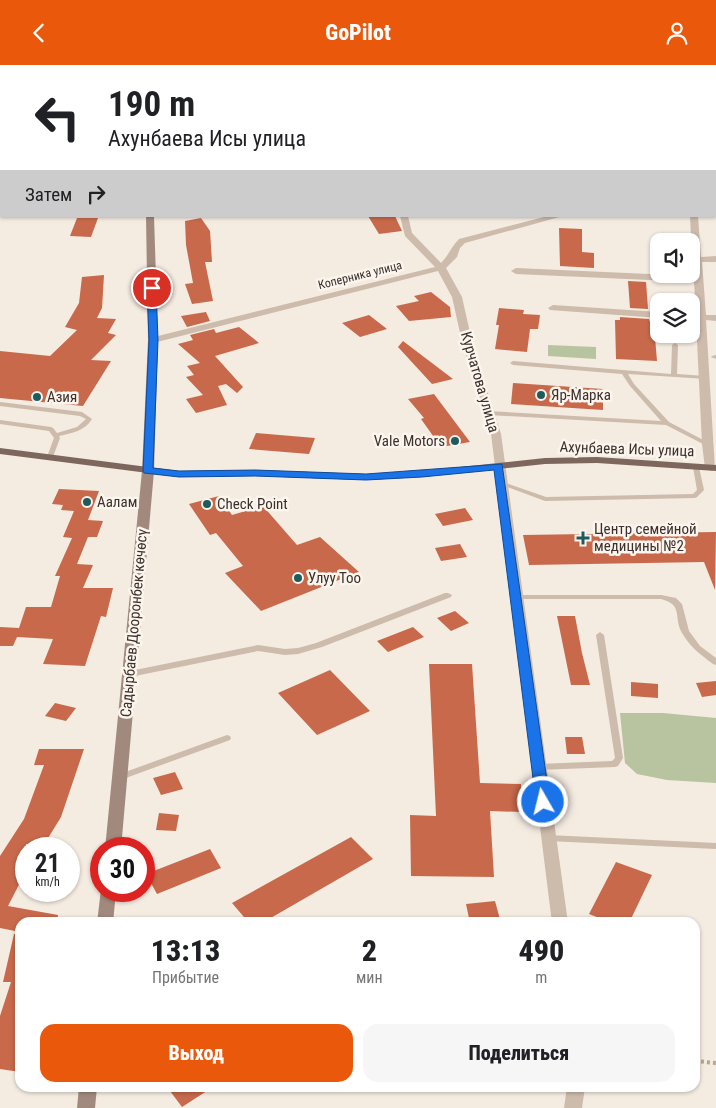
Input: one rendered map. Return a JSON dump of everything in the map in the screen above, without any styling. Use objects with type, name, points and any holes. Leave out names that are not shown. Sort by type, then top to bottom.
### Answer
[{"type":"main road","name":"Садырбаев Дооронбек көчөсү","points":[[114,837],[148,471],[153,340],[150,217]]},
{"type":"main road","name":"Ахунбаева Исы улица","points":[[0,451],[179,474],[255,473],[366,477],[422,474],[545,461],[597,460],[713,468]]},
{"type":"main road","points":[[106,917],[107,902]]},
{"type":"main road","points":[[86,1108],[88,1092]]},
{"type":"street","name":"Курчатова улица","points":[[404,217],[408,234],[440,268],[457,297],[468,346],[496,434],[538,767],[559,917]]},
{"type":"street","points":[[440,268],[454,255],[456,247],[462,241],[556,217]]},
{"type":"street","points":[[694,217],[695,233]]},
{"type":"street","points":[[700,260],[716,259]]},
{"type":"street","name":"Коперника улица","points":[[153,340],[440,268]]},
{"type":"street","points":[[516,271],[650,277]]},
{"type":"street","points":[[553,309],[650,314]]},
{"type":"street","points":[[700,317],[716,318]]},
{"type":"street","points":[[700,343],[705,377],[707,444],[713,468]]},
{"type":"street","points":[[573,1108],[575,1092]]},
{"type":"lane","points":[[674,375],[675,345]]},
{"type":"lane","points":[[513,363],[705,377]]},
{"type":"lane","points":[[624,372],[632,385],[667,423],[707,444]]},
{"type":"lane","points":[[0,404],[75,413],[86,416],[88,419],[86,424],[81,427],[56,435]]},
{"type":"lane","points":[[488,413],[667,423]]},
{"type":"lane","points":[[0,422],[46,427],[51,429],[56,435]]},
{"type":"lane","points":[[50,457],[56,435]]},
{"type":"lane","points":[[501,483],[545,499],[695,495],[701,490],[696,467]]},
{"type":"lane","points":[[130,673],[258,648],[285,652],[298,651],[319,645],[448,595]]},
{"type":"lane","points":[[516,597],[662,597],[673,600],[679,606],[685,631],[697,649],[716,662]]},
{"type":"lane","points":[[538,767],[616,764],[619,758],[600,635]]},
{"type":"lane","points":[[120,777],[227,738]]},
{"type":"lane","points":[[548,838],[716,846]]},
{"type":"path","points":[[700,1061],[716,1063]]},
{"type":"green space","points":[[548,345],[596,347],[596,359],[548,356]]},
{"type":"green space","points":[[620,713],[663,713],[716,718],[716,783],[667,780],[637,774],[625,763]]},
{"type":"building","points":[[369,217],[395,217],[402,231],[379,234]]},
{"type":"building","points":[[77,218],[98,218],[91,237],[70,236]]},
{"type":"building","points":[[201,218],[210,231],[212,262],[205,262],[213,301],[192,304],[185,284],[193,283],[186,245],[185,221]]},
{"type":"building","points":[[559,228],[582,229],[582,252],[594,253],[594,268],[560,266]]},
{"type":"building","points":[[104,275],[102,308],[97,318],[116,319],[108,333],[116,335],[91,360],[111,361],[83,406],[0,398],[0,351],[50,356],[77,330],[65,327],[79,303],[82,277]]},
{"type":"building","points":[[628,281],[646,282],[648,309],[630,308]]},
{"type":"building","points":[[431,292],[450,307],[451,317],[409,321],[396,306],[419,301],[414,296]]},
{"type":"building","points":[[499,308],[524,310],[523,314],[540,315],[538,329],[530,329],[527,352],[495,349],[499,325],[496,325]]},
{"type":"building","points":[[206,312],[210,321],[187,327],[181,316]]},
{"type":"building","points":[[369,315],[387,329],[360,337],[342,323]]},
{"type":"building","points":[[620,317],[649,319],[650,343],[656,343],[657,361],[616,359],[615,320],[620,320]]},
{"type":"building","points":[[239,327],[259,343],[215,356],[243,387],[237,393],[226,384],[218,386],[227,405],[196,413],[186,399],[203,395],[186,377],[194,375],[187,366],[200,363],[178,344],[193,340],[190,335],[214,329],[216,333]]},
{"type":"building","points":[[403,341],[453,379],[432,384],[398,347]]},
{"type":"building","points":[[513,383],[603,389],[603,410],[511,404]]},
{"type":"building","points":[[434,394],[470,442],[441,447],[421,419],[424,418],[408,399]]},
{"type":"building","points":[[256,433],[315,438],[309,454],[249,449]]},
{"type":"building","points":[[59,489],[99,491],[88,520],[103,521],[97,537],[88,537],[77,564],[93,565],[83,588],[113,588],[106,617],[101,616],[85,666],[43,664],[53,639],[17,637],[13,646],[0,646],[0,627],[19,628],[26,607],[51,607],[60,576],[55,576],[72,538],[63,537],[74,511],[61,510],[63,505],[52,504]]},
{"type":"building","points":[[219,496],[232,515],[263,506],[297,545],[320,537],[359,572],[261,611],[225,573],[243,566],[216,533],[210,535],[189,504]]},
{"type":"building","points":[[465,508],[473,520],[443,526],[435,514]]},
{"type":"building","points":[[716,532],[715,590],[704,562],[529,565],[523,535]]},
{"type":"building","points":[[460,544],[467,557],[441,561],[435,548]]},
{"type":"building","points":[[455,611],[469,623],[451,631],[437,618]]},
{"type":"building","points":[[557,616],[575,616],[590,685],[571,685]]},
{"type":"building","points":[[413,627],[424,637],[388,652],[377,641]]},
{"type":"building","points":[[429,664],[472,664],[480,783],[521,784],[522,812],[490,811],[494,877],[411,876],[410,815],[436,816]]},
{"type":"building","points":[[330,670],[370,711],[317,735],[278,693]]},
{"type":"building","points":[[716,681],[716,695],[702,697],[696,683]]},
{"type":"building","points":[[631,682],[658,684],[658,698],[631,696]]},
{"type":"building","points":[[55,703],[76,708],[66,721],[45,716]]},
{"type":"building","points":[[565,737],[582,737],[585,754],[567,754]]},
{"type":"building","points":[[39,749],[84,749],[61,817],[49,837],[15,837],[15,892],[8,906],[58,915],[58,917],[15,917],[15,931],[0,928],[0,856],[24,819],[44,765],[34,765]]},
{"type":"building","points":[[175,772],[183,789],[161,795],[153,778]]},
{"type":"building","points":[[159,813],[179,815],[176,831],[156,830]]},
{"type":"building","points":[[351,837],[373,859],[272,917],[244,917],[232,903]]},
{"type":"building","points":[[210,849],[221,868],[157,894],[155,890],[155,870]]},
{"type":"building","points":[[616,862],[652,875],[632,917],[597,917],[589,914]]},
{"type":"building","points":[[495,901],[499,917],[469,917],[466,904]]},
{"type":"building","points":[[15,934],[15,1071],[0,1069],[0,1016],[11,982],[3,982]]},
{"type":"building","points":[[171,1092],[205,1092],[182,1107]]},
{"type":"place","name":"Яр-Марка","points":[[541,395]]},
{"type":"place","name":"Азия","points":[[37,397]]},
{"type":"place","name":"Vale Motors","points":[[455,441]]},
{"type":"place","name":"Аалам","points":[[87,502]]},
{"type":"place","name":"Check Point","points":[[207,504]]},
{"type":"place","name":"Центр семейной медицины №2","points":[[583,538]]},
{"type":"place","name":"Улуу Тоо","points":[[298,578]]},
{"type":"route","points":[[152,288],[153,340],[148,471],[179,474],[255,473],[366,477],[422,474],[499,466],[543,802]]}]
